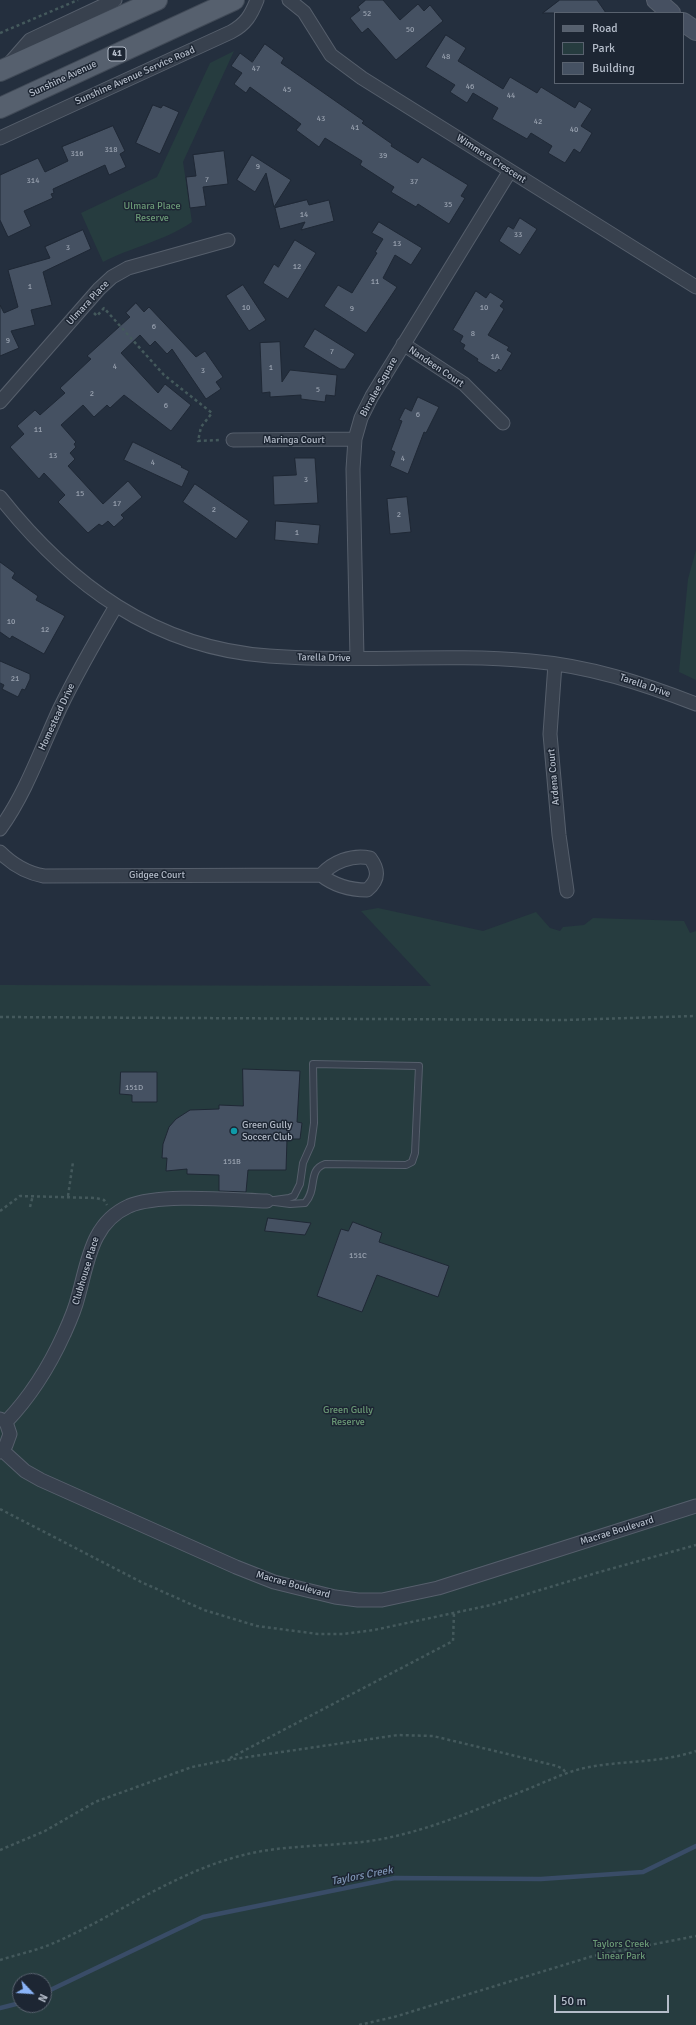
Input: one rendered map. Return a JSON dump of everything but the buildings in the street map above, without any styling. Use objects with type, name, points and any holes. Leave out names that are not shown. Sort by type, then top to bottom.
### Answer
[{"type":"main road","points":[[3,69],[157,0]]},
{"type":"main road","name":"Sunshine Avenue","points":[[2,104],[234,0]]},
{"type":"street","points":[[3,69],[30,40],[115,0]]},
{"type":"street","name":"Sunshine Avenue Service Road","points":[[0,138],[231,32],[245,23],[250,17],[257,0]]},
{"type":"street","name":"Wimmera Crescent","points":[[289,0],[304,6],[332,55],[362,78],[696,287]]},
{"type":"street","points":[[656,0],[670,12]]},
{"type":"street","points":[[684,23],[696,31]]},
{"type":"street","name":"Birralee Square","points":[[357,658],[353,469],[355,439],[361,418],[403,344],[510,171]]},
{"type":"street","name":"Ulmara Place","points":[[0,402],[85,305],[112,278],[128,268],[228,240]]},
{"type":"street","name":"Nandeen Court","points":[[403,344],[464,384],[503,423]]},
{"type":"street","name":"Maringa Court","points":[[233,440],[355,439]]},
{"type":"street","name":"Tarella Drive","points":[[0,497],[39,543],[58,562],[86,585],[116,606],[139,619],[173,634],[229,650],[268,656],[501,660],[555,664],[601,672],[639,682],[696,704]]},
{"type":"street","name":"Homestead Drive","points":[[0,829],[12,813],[60,708],[85,659],[116,606]]},
{"type":"street","name":"Ardena Court","points":[[555,664],[550,734],[559,835],[567,891]]},
{"type":"street","name":"Gidgee Court","points":[[0,852],[18,867],[31,874],[44,876],[321,875]]},
{"type":"street","name":"Clubhouse Place","points":[[3,1420],[34,1390],[47,1369],[64,1334],[78,1299],[93,1242],[101,1227],[114,1214],[129,1206],[161,1199],[267,1201]]},
{"type":"street","points":[[1,1451],[9,1440],[10,1434],[3,1420]]},
{"type":"street","name":"Macrae Boulevard","points":[[1,1451],[25,1471],[41,1480],[236,1567],[274,1582],[306,1591],[358,1600],[382,1600],[438,1588],[696,1506]]},
{"type":"lane","points":[[313,1064],[419,1066],[415,1154],[412,1162],[406,1165],[325,1164],[320,1166],[314,1172],[313,1192],[305,1203],[290,1204],[267,1201],[294,1196],[300,1184],[302,1163],[311,1145],[314,1123],[313,1064]]},
{"type":"path","points":[[0,33],[78,0]]},
{"type":"path","points":[[85,305],[97,316],[104,308],[164,375],[212,412],[201,427],[198,441],[233,440]]},
{"type":"path","points":[[0,1017],[564,1020],[696,1016]]},
{"type":"path","points":[[68,1196],[73,1162]]},
{"type":"path","points":[[30,1207],[32,1195]]},
{"type":"path","points":[[0,1211],[20,1196],[32,1195],[96,1198],[104,1200],[114,1214]]},
{"type":"path","points":[[0,1509],[24,1522]]},
{"type":"path","points":[[227,1760],[453,1641],[454,1612]]},
{"type":"path","points":[[0,1850],[45,1831],[95,1802],[192,1767],[227,1760],[398,1736],[433,1736],[557,1766],[563,1769],[566,1774]]},
{"type":"path","points":[[0,1960],[55,1942],[146,1894],[209,1865],[271,1849],[361,1843],[415,1831],[445,1822],[566,1774],[599,1766],[664,1760],[696,1751]]},
{"type":"path","points":[[359,2025],[401,2015],[593,1956],[696,1936]]},
{"type":"green space","name":"Ulmara Place Reserve","points":[[234,51],[183,162],[192,222],[159,239],[103,262],[81,213],[157,177],[210,63]]},
{"type":"green space","points":[[696,550],[696,680],[679,672],[688,579]]},
{"type":"green space","name":"Green Gully Reserve","points":[[378,908],[483,931],[536,912],[550,928],[560,931],[563,927],[584,925],[593,918],[684,921],[690,933],[696,931],[696,2025],[0,2025],[0,985],[431,986],[361,911]]},
{"type":"waterway","name":"Taylors Creek","points":[[52,1989],[203,1917],[395,1878],[541,1879],[643,1872],[696,1846]]},
{"type":"waterway","name":"Taylors Creek","points":[[0,2008],[12,2005]]},
{"type":"place","name":"Green Gully Soccer Club","points":[[234,1131]]},
{"type":"park label","name":"Taylors Creek Linear Park","points":[[621,1950]]}]
